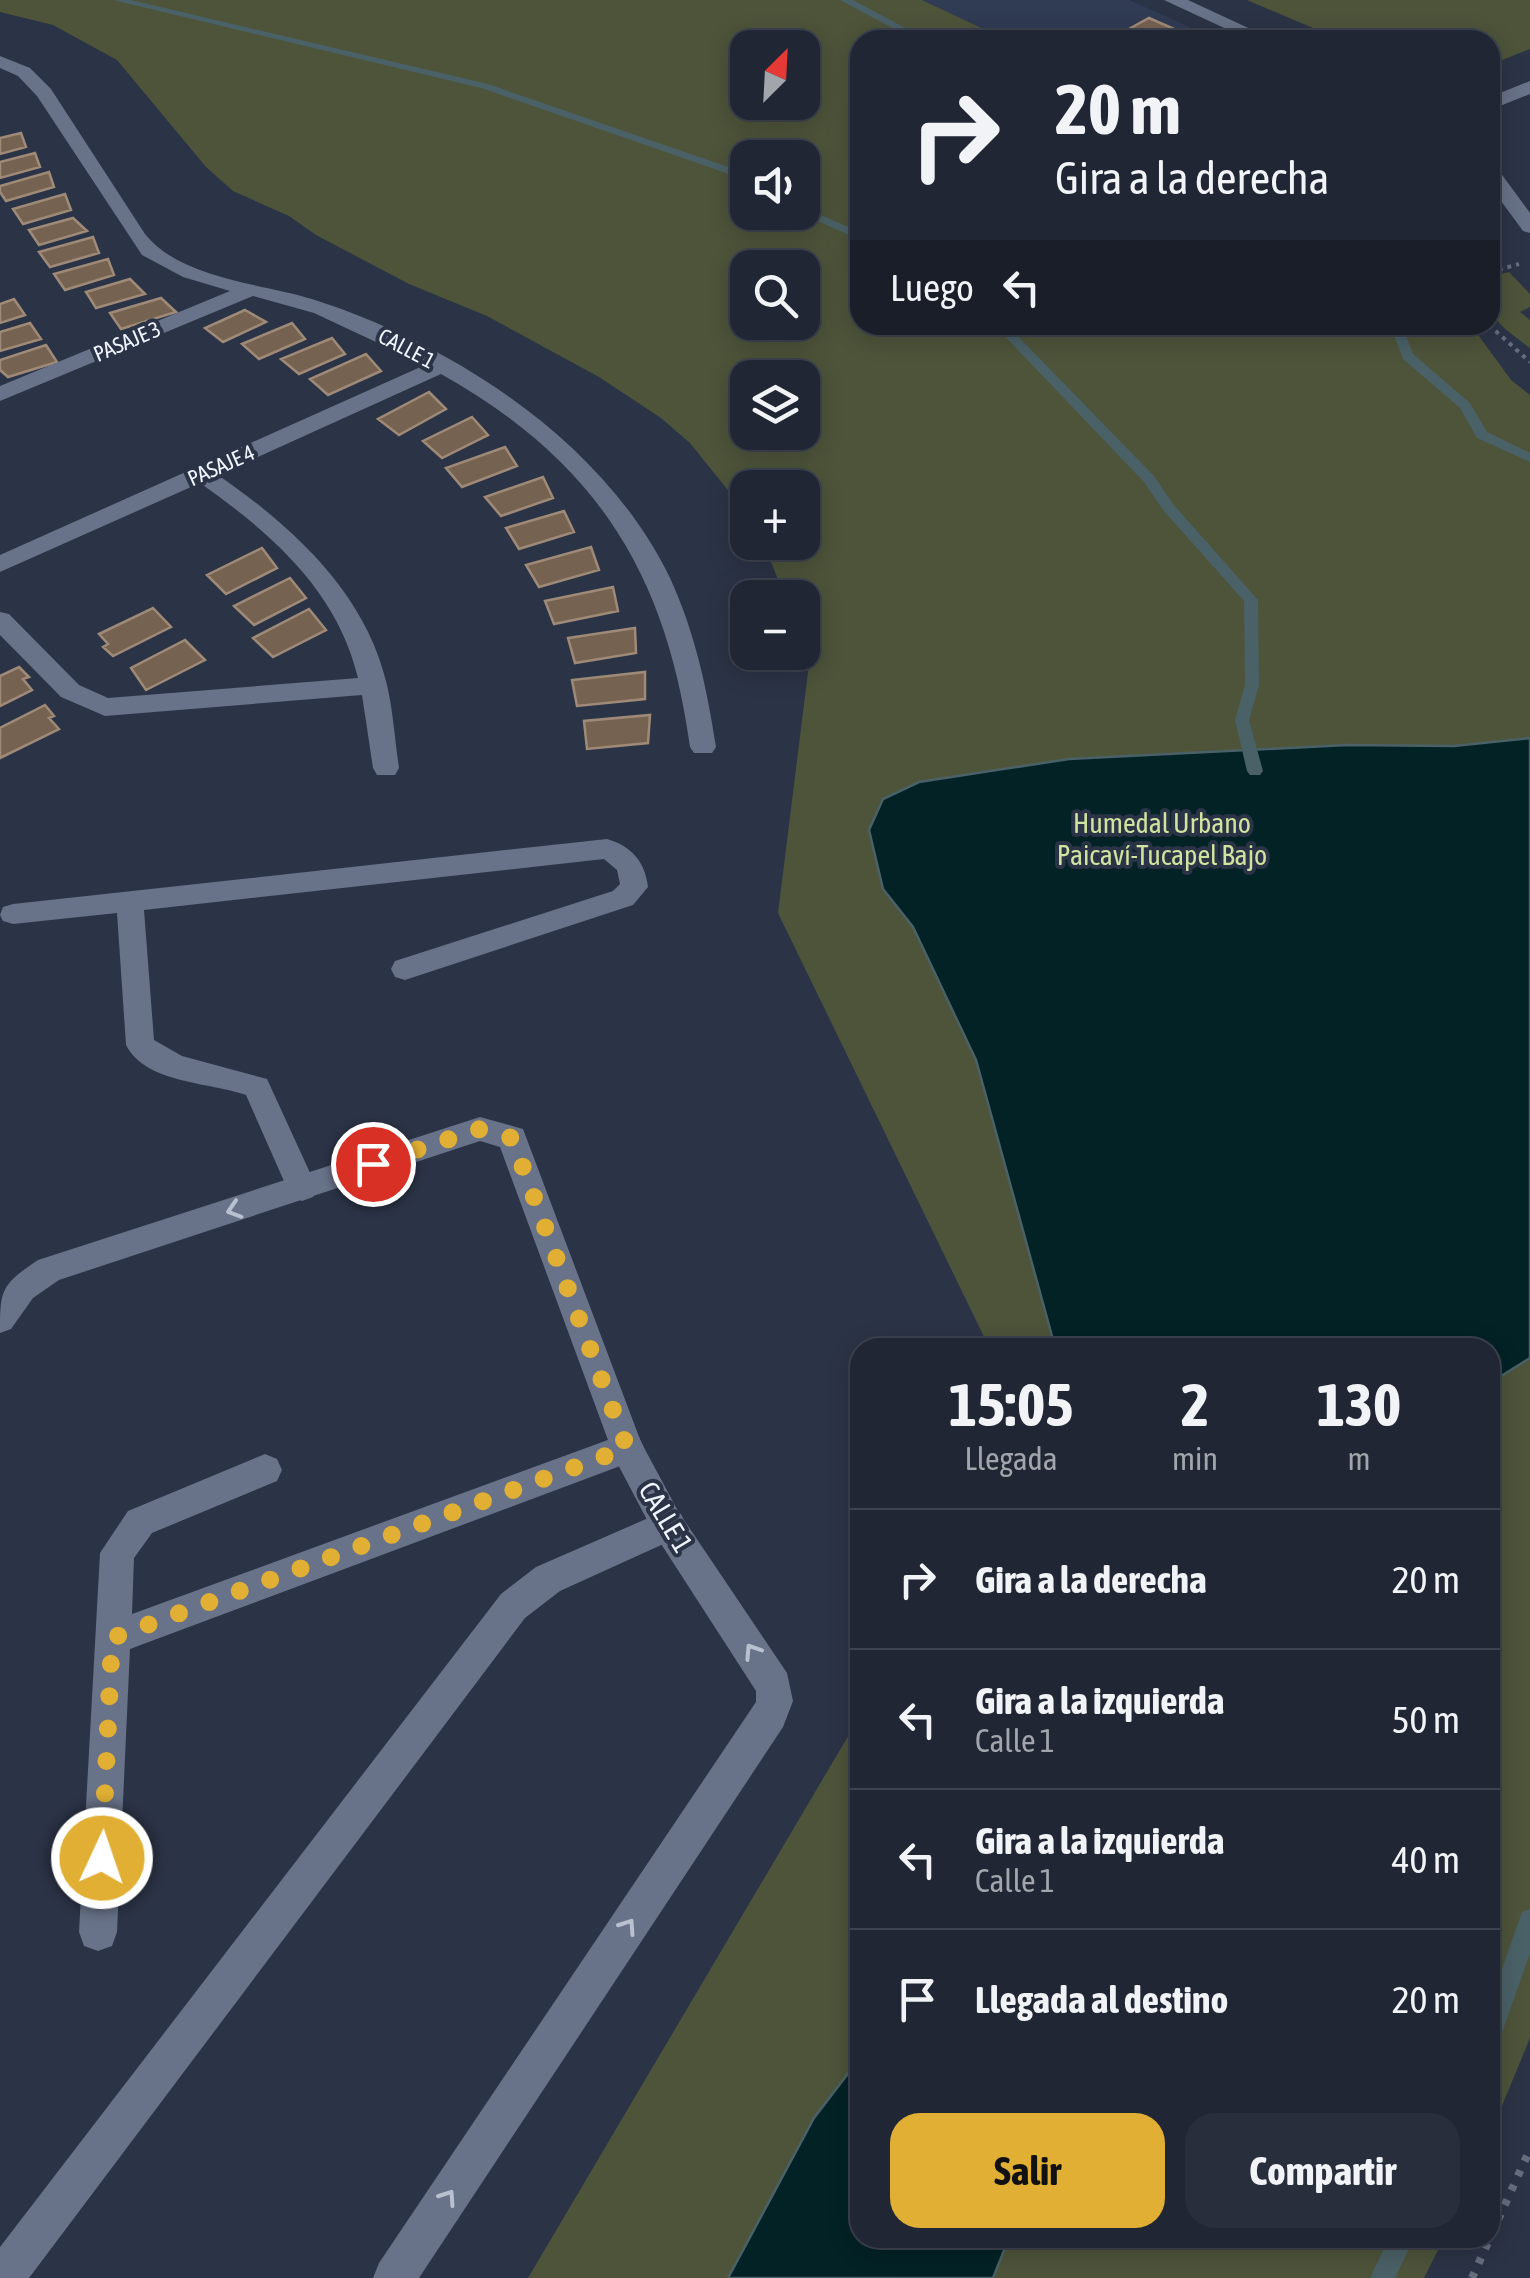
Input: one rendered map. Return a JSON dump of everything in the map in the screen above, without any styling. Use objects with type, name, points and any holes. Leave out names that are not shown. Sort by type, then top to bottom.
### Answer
[{"type":"street","points":[[1173,0],[1242,30]]},
{"type":"street","name":"CALLE 1","points":[[0,61],[24,72],[44,93],[153,254],[180,269],[254,288],[366,326],[441,366],[546,439],[583,473],[634,538],[667,598],[685,649],[703,747]]},
{"type":"street","points":[[1500,100],[1530,87]]},
{"type":"street","points":[[1500,186],[1530,227]]},
{"type":"street","name":"PASAJE 3","points":[[0,394],[254,288]]},
{"type":"street","name":"PASAJE 4","points":[[0,564],[441,366]]},
{"type":"street","points":[[202,474],[264,519],[319,574],[344,607],[363,644],[375,685],[386,768]]},
{"type":"street","points":[[0,620],[70,690],[105,707],[375,685]]},
{"type":"street","points":[[13,914],[608,849],[620,854],[634,872],[634,887],[623,898],[405,968]]},
{"type":"street","points":[[130,902],[140,1046],[156,1061],[237,1078],[256,1087],[302,1188]]},
{"type":"street","name":"CALLE 1","points":[[0,1319],[22,1288],[49,1270],[480,1129],[512,1138],[627,1448],[669,1526],[766,1673],[775,1701],[394,2278]]},
{"type":"street","points":[[112,1638],[627,1448]]},
{"type":"street","points":[[98,1932],[117,1553],[140,1522],[265,1470]]},
{"type":"street","points":[[3,2278],[512,1606],[548,1579],[669,1526]]},
{"type":"path","points":[[1500,270],[1530,262]]},
{"type":"path","points":[[1500,335],[1530,362]]},
{"type":"path","points":[[1500,2216],[1530,2150]]},
{"type":"path","points":[[1472,2278],[1486,2248]]},
{"type":"shaded area","points":[[922,0],[1129,0],[1196,30],[986,30]]},
{"type":"shaded area","points":[[1530,738],[1530,1358],[1500,1377],[1500,1338],[1053,1338],[976,1060],[913,927],[883,889],[869,830],[883,799],[919,782],[1069,759],[1347,745],[1454,746]]},
{"type":"shaded area","points":[[850,2071],[850,2248],[1005,2248],[993,2278],[728,2278],[814,2118]]},
{"type":"green space","name":"Humedal Urbano Paicaví-Tucapel Bajo","points":[[0,0],[922,0],[986,30],[850,30],[850,335],[1478,335],[1511,380],[1530,395],[1530,2038],[1500,2111],[1500,1338],[985,1338],[778,913],[808,670],[820,670],[820,580],[778,580],[770,560],[820,560],[820,470],[730,470],[730,493],[690,443],[661,418],[599,377],[487,316],[409,284],[316,235],[289,216],[233,191],[206,167],[117,60],[53,25],[0,12]]},
{"type":"green space","points":[[1247,0],[1530,0],[1530,49],[1500,61],[1500,30],[1318,30]]},
{"type":"green space","points":[[1509,272],[1530,294],[1530,307],[1520,312],[1530,320],[1530,348],[1500,324],[1500,274]]},
{"type":"green space","points":[[850,1733],[850,2248],[1439,2248],[1424,2278],[528,2278]]},
{"type":"building","points":[[1149,18],[1176,30],[1127,30]]},
{"type":"building","points":[[21,133],[26,147],[0,154],[0,138]]},
{"type":"building","points":[[35,153],[40,167],[0,178],[0,162]]},
{"type":"building","points":[[49,172],[54,187],[6,201],[0,192],[0,186]]},
{"type":"building","points":[[65,194],[71,210],[23,224],[13,209]]},
{"type":"building","points":[[73,218],[87,231],[39,245],[29,230]]},
{"type":"building","points":[[93,237],[99,253],[50,267],[39,252]]},
{"type":"building","points":[[108,259],[114,275],[65,290],[54,274]]},
{"type":"building","points":[[130,279],[145,294],[96,308],[86,292]]},
{"type":"building","points":[[161,298],[176,312],[121,329],[110,313]]},
{"type":"building","points":[[14,299],[25,315],[0,323],[0,304]]},
{"type":"building","points":[[245,310],[266,322],[223,342],[205,328]]},
{"type":"building","points":[[30,323],[41,339],[0,351],[0,332]]},
{"type":"building","points":[[292,323],[305,339],[259,359],[242,344]]},
{"type":"building","points":[[332,338],[345,354],[299,374],[281,359]]},
{"type":"building","points":[[46,345],[57,362],[8,377],[0,370],[0,360]]},
{"type":"building","points":[[366,354],[381,371],[328,395],[310,379]]},
{"type":"building","points":[[429,392],[446,409],[399,435],[378,419]]},
{"type":"building","points":[[472,417],[488,435],[442,458],[423,441]]},
{"type":"building","points":[[505,447],[517,466],[462,487],[446,468]]},
{"type":"building","points":[[543,477],[553,498],[501,516],[485,497]]},
{"type":"building","points":[[564,511],[574,532],[519,549],[506,528]]},
{"type":"building","points":[[591,547],[599,570],[539,587],[526,565]]},
{"type":"building","points":[[262,548],[277,568],[226,594],[207,575]]},
{"type":"building","points":[[290,578],[306,598],[254,625],[234,606]]},
{"type":"building","points":[[613,587],[618,611],[554,624],[545,601]]},
{"type":"building","points":[[153,608],[171,627],[113,656],[103,647],[108,644],[99,634]]},
{"type":"building","points":[[309,609],[326,630],[273,657],[253,638]]},
{"type":"building","points":[[635,628],[636,653],[575,663],[568,638]]},
{"type":"building","points":[[185,640],[205,660],[146,690],[131,668]]},
{"type":"building","points":[[19,667],[29,677],[23,679],[32,690],[0,706],[0,676]]},
{"type":"building","points":[[645,672],[645,699],[577,706],[572,680]]},
{"type":"building","points":[[45,705],[54,716],[49,718],[59,729],[0,758],[0,728]]},
{"type":"building","points":[[650,715],[648,743],[587,749],[584,721]]},
{"type":"waterway","points":[[118,0],[484,86],[730,171]]},
{"type":"waterway","points":[[845,0],[904,30]]},
{"type":"waterway","points":[[820,218],[850,232]]},
{"type":"waterway","points":[[1010,335],[1149,479],[1168,507],[1251,600],[1252,685],[1242,720],[1255,771]]},
{"type":"waterway","points":[[1400,335],[1407,356],[1465,406],[1482,435],[1530,458]]},
{"type":"waterway","points":[[1500,2007],[1530,1920]]},
{"type":"waterway","points":[[1382,2278],[1397,2248]]},
{"type":"route","points":[[102,1858],[112,1638],[627,1448],[512,1138],[480,1129],[373,1164]]}]
